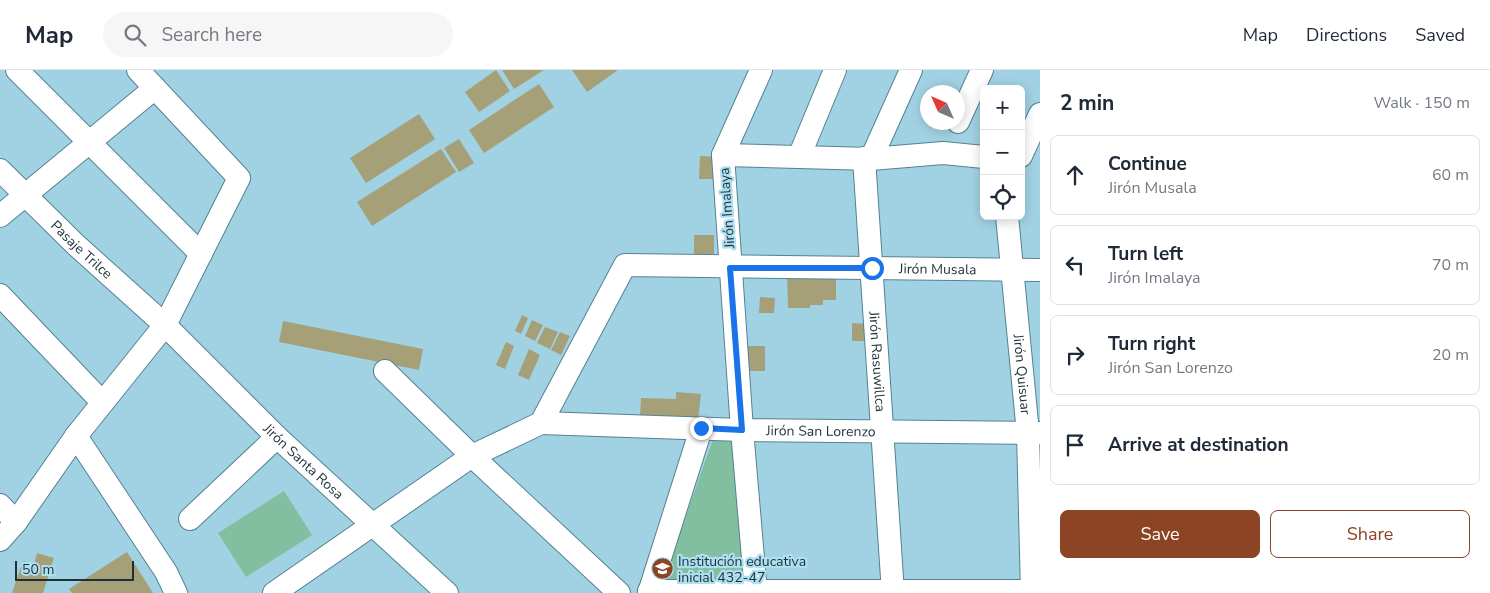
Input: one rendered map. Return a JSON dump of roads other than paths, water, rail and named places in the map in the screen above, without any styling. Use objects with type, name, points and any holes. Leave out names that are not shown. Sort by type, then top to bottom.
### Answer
[{"type":"street","points":[[17,70],[88,144],[201,254]]},
{"type":"street","points":[[0,540],[16,522],[76,436],[164,325],[239,178],[138,70]]},
{"type":"street","name":"Jirón Imalaya","points":[[756,591],[730,268],[724,154],[760,70]]},
{"type":"street","points":[[799,156],[835,70]]},
{"type":"street","points":[[868,159],[911,70]]},
{"type":"street","points":[[965,107],[982,70]]},
{"type":"street","points":[[0,216],[155,88]]},
{"type":"street","points":[[1025,147],[1040,114]]},
{"type":"street","points":[[943,153],[954,130]]},
{"type":"street","points":[[724,154],[868,159],[943,153],[980,157]]},
{"type":"street","points":[[1025,157],[1040,159]]},
{"type":"street","name":"Jirón Rasuwillca","points":[[868,159],[872,268],[892,592]]},
{"type":"street","name":"Pasaje Trilce","points":[[0,170],[24,196],[164,325]]},
{"type":"street","name":"Jirón Quisuar","points":[[1007,220],[1012,271],[1034,433],[1035,592]]},
{"type":"street","name":"Jirón Musala","points":[[541,422],[625,265],[730,268],[1040,270]]},
{"type":"street","points":[[0,295],[102,402]]},
{"type":"street","name":"Jirón Santa Rosa","points":[[164,325],[277,438],[374,524],[447,593]]},
{"type":"street","points":[[385,371],[472,456],[619,593]]},
{"type":"street","points":[[274,593],[472,456],[541,422]]},
{"type":"street","name":"Jirón San Lorenzo","points":[[541,422],[742,430],[1034,433]]},
{"type":"street","points":[[701,428],[649,592],[1035,592]]},
{"type":"street","points":[[76,436],[166,572],[176,593]]},
{"type":"street","points":[[190,519],[277,438]]},
{"type":"street","points":[[0,505],[16,522]]},
{"type":"place","name":"Institución educativa inicial 432-47","points":[[662,569]]}]
